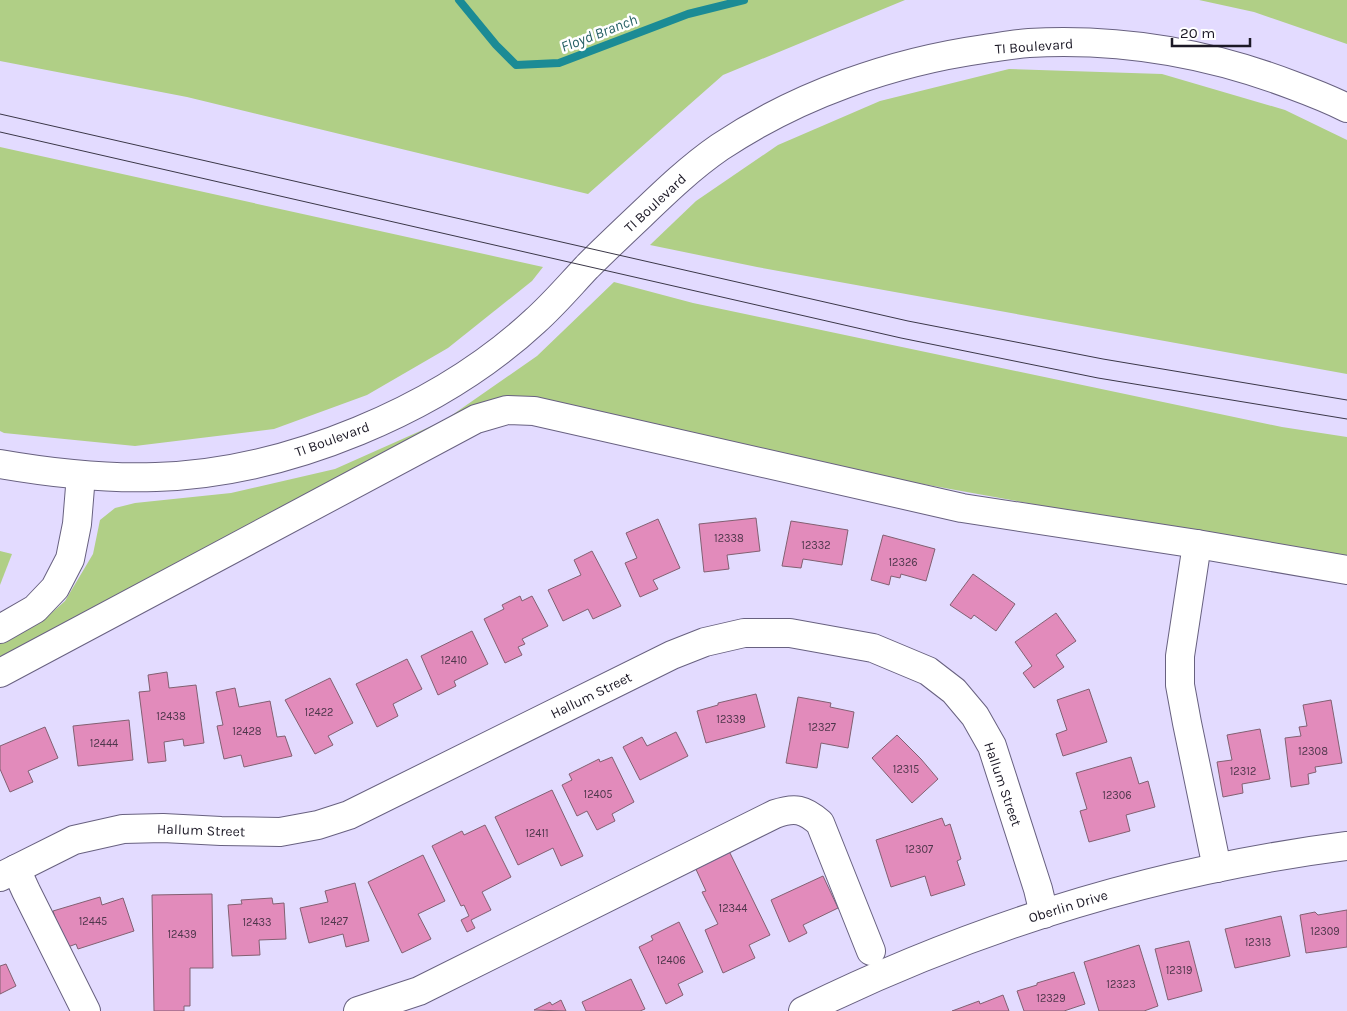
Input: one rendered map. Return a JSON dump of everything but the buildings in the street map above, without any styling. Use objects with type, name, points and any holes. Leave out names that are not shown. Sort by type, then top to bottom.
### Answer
[{"type":"street","name":"TI Boulevard","points":[[0,464],[33,470],[81,475],[121,478],[160,477],[231,468],[268,460],[330,442],[370,426],[439,391],[511,342],[538,319],[603,251],[661,196],[690,170],[720,148],[765,120],[808,100],[847,84],[902,66],[961,53],[1027,44],[1097,43],[1132,46],[1205,58],[1234,66],[1288,83],[1347,108]]},
{"type":"street","points":[[0,674],[476,419],[507,410],[534,411],[962,508],[1197,544],[1347,570]]},
{"type":"street","points":[[0,629],[35,609],[55,588],[70,559],[77,524],[81,475]]},
{"type":"street","points":[[1197,544],[1180,656],[1180,685],[1218,868]]},
{"type":"street","name":"Hallum Street","points":[[8,873],[74,840],[123,829],[163,828],[280,832],[318,825],[349,815],[672,655],[705,642],[744,634],[790,633],[873,648],[928,670],[954,691],[975,716],[992,746],[1038,889],[1044,914]]},
{"type":"street","points":[[358,1011],[419,992],[775,814],[788,810],[800,810],[812,816],[820,823],[872,951]]},
{"type":"street","name":"Oberlin Drive","points":[[803,1011],[846,990],[937,952],[1019,921],[1134,887],[1300,852],[1347,846]]},
{"type":"street","points":[[8,873],[26,892],[86,1011]]},
{"type":"green space","points":[[0,0],[905,0],[723,75],[588,194],[187,97],[0,61]]},
{"type":"green space","points":[[1199,0],[1347,0],[1347,44],[1254,12]]},
{"type":"green space","points":[[1009,69],[1162,74],[1285,110],[1347,140],[1347,374],[757,267],[650,245],[696,201],[778,145],[880,101]]},
{"type":"green space","points":[[0,147],[543,267],[532,281],[448,348],[367,395],[274,429],[135,446],[4,433],[0,431]]},
{"type":"green space","points":[[614,282],[693,303],[1282,427],[1347,437],[1347,561],[834,468],[508,402],[0,662],[0,642],[47,617],[65,601],[93,554],[100,520],[115,508],[135,503],[231,493],[335,469],[445,420],[537,356]]},
{"type":"green space","points":[[0,551],[12,554],[0,585]]},
{"type":"waterway","name":"Floyd Branch","points":[[459,0],[496,45],[516,65],[559,63],[688,14],[744,0]]},
{"type":"tram line","points":[[0,114],[908,321],[1103,359],[1347,400]]},
{"type":"tram line","points":[[0,132],[901,338],[1098,378],[1347,419]]}]
